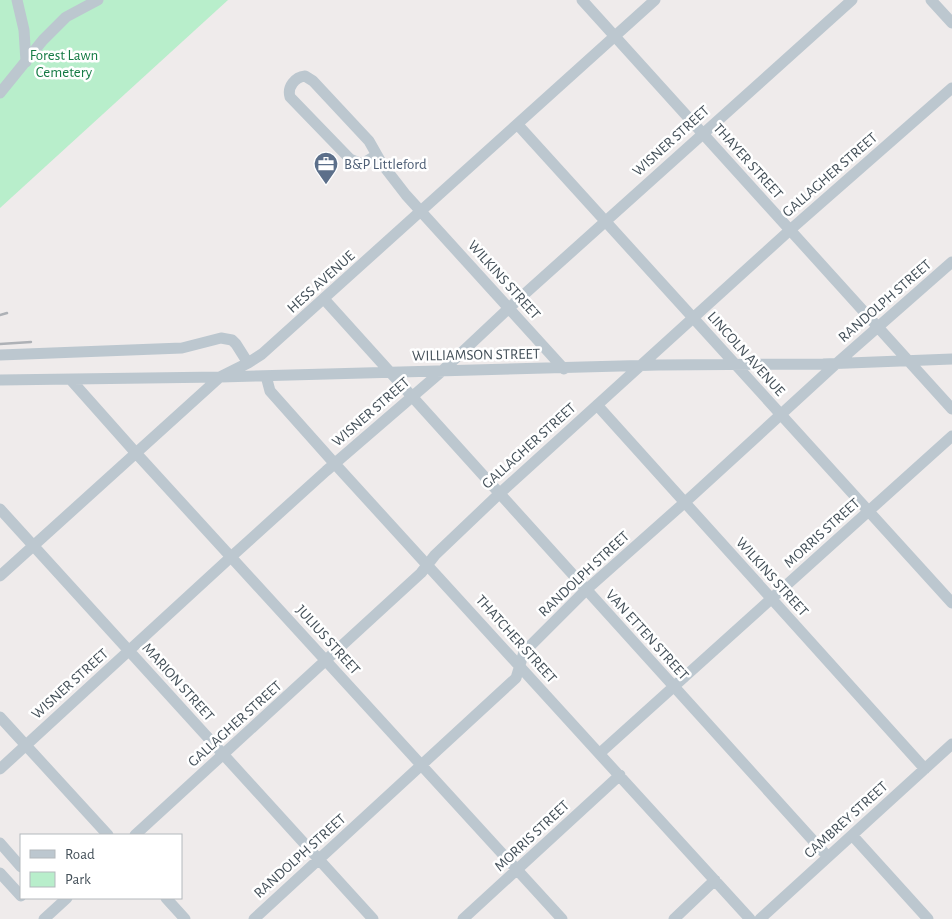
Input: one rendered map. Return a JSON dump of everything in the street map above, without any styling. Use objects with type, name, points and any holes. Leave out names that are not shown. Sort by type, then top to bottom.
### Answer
[{"type":"street","points":[[0,93],[43,40],[66,17],[98,0]]},
{"type":"street","name":"THAYER STREET","points":[[582,0],[952,409]]},
{"type":"street","name":"HESS AVENUE","points":[[0,576],[220,377],[262,354],[324,300],[654,0]]},
{"type":"street","name":"WISNER STREET","points":[[0,769],[232,556],[442,371],[605,221],[852,0]]},
{"type":"street","points":[[931,0],[952,23]]},
{"type":"street","points":[[18,1],[24,30],[26,62]]},
{"type":"street","name":"WILKINS STREET","points":[[377,155],[362,164],[350,159],[290,97],[290,88],[294,80],[300,76],[305,76],[313,81],[369,141],[406,195],[564,369]]},
{"type":"street","name":"GALLAGHER STREET","points":[[136,834],[421,574],[427,563],[499,494],[790,230],[952,88]]},
{"type":"street","name":"LINCOLN AVENUE","points":[[518,125],[952,603]]},
{"type":"street","name":"RANDOLPH STREET","points":[[254,919],[516,678],[524,652],[586,590],[837,363],[952,262]]},
{"type":"street","name":"VAN ETTEN STREET","points":[[324,300],[828,856]]},
{"type":"street","points":[[0,355],[182,348],[221,338],[232,340],[248,363]]},
{"type":"street","name":"WILLIAMSON STREET","points":[[1,381],[952,359]]},
{"type":"street","name":"THATCHER STREET","points":[[266,376],[270,391],[335,464],[750,919]]},
{"type":"street","name":"JULIUS STREET","points":[[71,380],[562,919]]},
{"type":"street","name":"WILKINS STREET","points":[[597,405],[925,769]]},
{"type":"street","name":"MORRIS STREET","points":[[600,753],[952,436]]},
{"type":"street","name":"MARION STREET","points":[[0,509],[373,919]]},
{"type":"street","points":[[0,717],[107,834]]},
{"type":"street","name":"CAMBREY STREET","points":[[760,919],[951,747]]},
{"type":"street","name":"MORRIS STREET","points":[[463,919],[620,775]]},
{"type":"street","points":[[852,835],[928,919]]},
{"type":"street","points":[[0,843],[20,866]]},
{"type":"street","points":[[0,873],[20,894]]},
{"type":"street","points":[[674,919],[715,880]]},
{"type":"street","points":[[167,899],[185,919]]},
{"type":"street","points":[[44,919],[54,902]]},
{"type":"green space","name":"Forest Lawn Cemetery","points":[[0,0],[228,0],[0,208]]},
{"type":"railway","points":[[0,315],[7,313]]},
{"type":"railway","points":[[0,344],[31,342]]},
{"type":"place","name":"B&P Littleford","points":[[326,185]]}]
